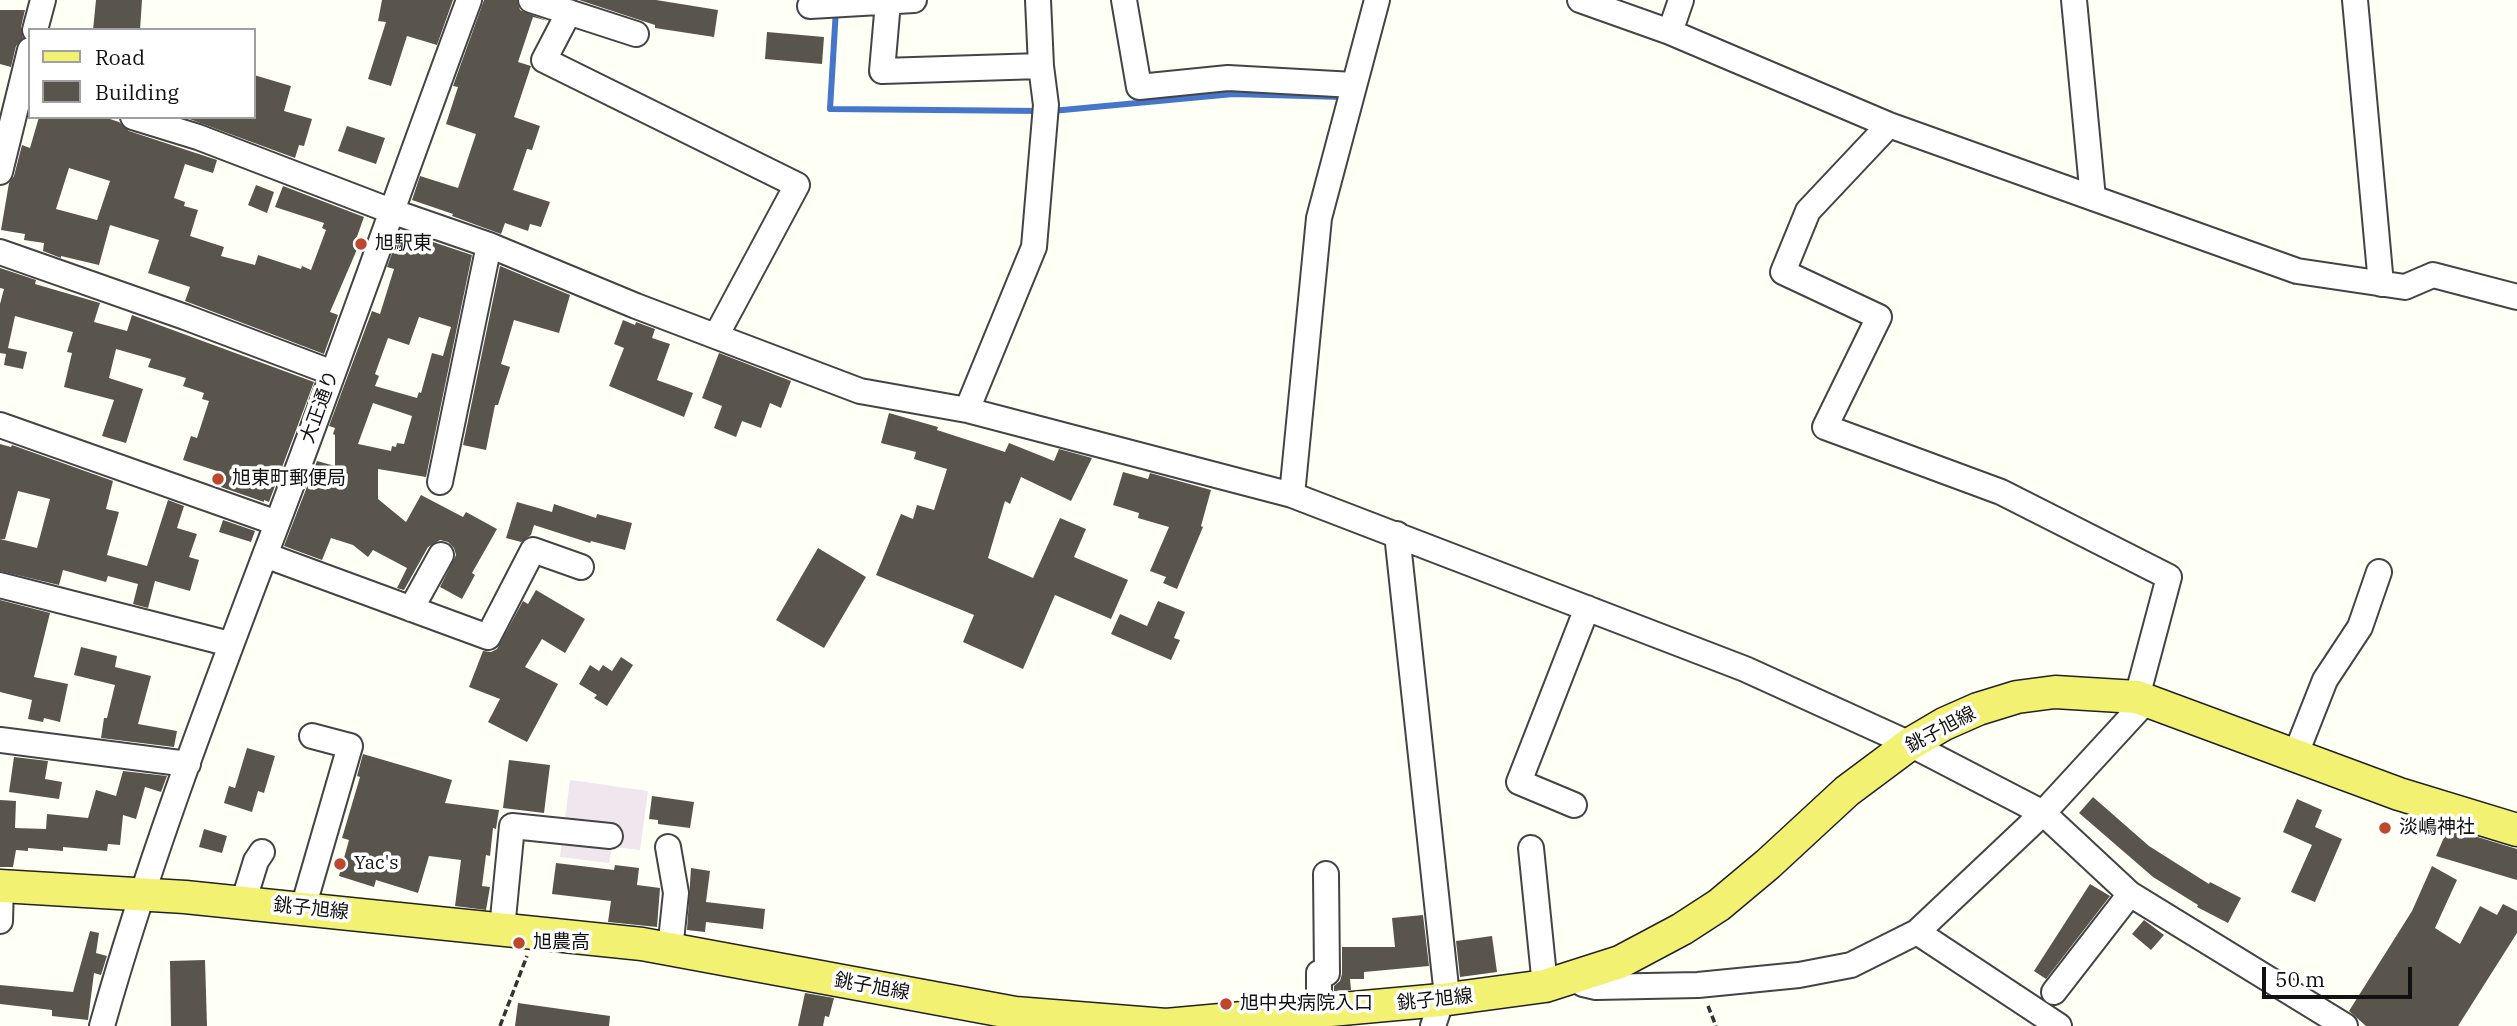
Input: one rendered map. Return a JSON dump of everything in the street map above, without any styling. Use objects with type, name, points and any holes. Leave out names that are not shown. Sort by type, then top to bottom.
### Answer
[{"type":"main road","name":"銚子旭線","points":[[1,886],[142,893],[536,932],[670,950],[1015,1013],[1166,1025],[1319,1011],[1437,1013],[1559,982],[1620,962],[1682,929],[1719,905],[1847,791],[1910,744],[1967,714],[2017,697],[2055,692],[2142,698],[2399,794],[2517,830]]},
{"type":"street","points":[[36,28],[43,0]]},
{"type":"street","name":"大正通り","points":[[102,1026],[128,931],[230,644],[333,373],[469,0]]},
{"type":"street","points":[[531,0],[636,34]]},
{"type":"street","points":[[810,6],[914,0]]},
{"type":"street","points":[[967,411],[1034,247],[1046,104],[1038,0]]},
{"type":"street","points":[[1124,0],[1139,87],[1228,78],[1354,85]]},
{"type":"street","points":[[1292,495],[1319,218],[1377,0]]},
{"type":"street","points":[[1580,0],[1670,32],[1889,125],[2297,271],[2405,287],[2433,275],[2517,297]]},
{"type":"street","points":[[1670,32],[1681,0]]},
{"type":"street","points":[[2074,0],[2093,198]]},
{"type":"street","points":[[2355,0],[2381,284]]},
{"type":"street","points":[[888,2],[882,71],[1041,66]]},
{"type":"street","points":[[569,12],[544,60],[797,185],[716,336]]},
{"type":"street","points":[[0,172],[17,83],[28,55]]},
{"type":"street","points":[[140,119],[198,137],[391,211],[489,245],[860,391],[967,411],[1292,495],[1745,669],[1910,744],[2043,813],[2130,894],[2345,1026]]},
{"type":"street","points":[[1531,848],[1559,982],[1596,987],[1698,985],[1799,975],[1851,965],[1917,932],[2043,813],[2142,698],[2169,576],[2001,492],[1825,427],[1879,317],[1783,272],[1808,211],[1889,125]]},
{"type":"street","points":[[440,482],[489,245]]},
{"type":"street","points":[[0,252],[333,373]]},
{"type":"street","points":[[0,425],[277,523]]},
{"type":"street","points":[[1397,534],[1446,986],[1437,1013]]},
{"type":"street","points":[[265,555],[488,637],[533,550],[581,567]]},
{"type":"street","points":[[411,608],[441,555]]},
{"type":"street","points":[[2295,756],[2325,680],[2360,627],[2379,572]]},
{"type":"street","points":[[0,585],[230,644]]},
{"type":"street","points":[[1574,805],[1519,782],[1587,608]]},
{"type":"street","points":[[303,908],[310,860],[350,746],[312,736]]},
{"type":"street","points":[[0,740],[188,764]]},
{"type":"street","points":[[502,929],[512,826],[610,836]]},
{"type":"street","points":[[668,847],[676,893],[670,950]]},
{"type":"street","points":[[243,903],[256,861],[262,852]]},
{"type":"street","points":[[1319,1011],[1319,973],[1327,973],[1326,874]]},
{"type":"street","points":[[0,921],[1,886]]},
{"type":"street","points":[[2054,992],[2130,894]]},
{"type":"street","points":[[1917,932],[2059,1026]]},
{"type":"path","points":[[500,1026],[536,932]]},
{"type":"shaded area","points":[[570,780],[648,791],[640,850],[612,847],[609,863],[560,857]]},
{"type":"building","points":[[96,0],[142,0],[140,28],[93,28]]},
{"type":"building","points":[[382,0],[453,0],[437,45],[407,36],[391,86],[368,79],[386,22],[378,21]]},
{"type":"building","points":[[484,0],[517,0],[520,10],[548,21],[533,17],[518,62],[531,66],[514,117],[540,126],[532,150],[527,149],[513,190],[550,202],[541,227],[530,224],[528,231],[505,223],[501,234],[412,200],[420,176],[458,188],[476,134],[446,124],[458,87],[453,86]]},
{"type":"building","points":[[579,0],[656,0],[718,10],[714,37],[655,28],[655,25]]},
{"type":"building","points":[[0,10],[25,10],[21,27],[23,38],[16,46],[11,67],[0,64]]},
{"type":"building","points":[[767,32],[824,37],[822,64],[765,59]]},
{"type":"building","points":[[256,76],[291,86],[284,111],[312,119],[304,146],[299,145],[295,158],[189,119],[256,119]]},
{"type":"building","points":[[38,119],[110,119],[119,122],[129,131],[217,160],[213,173],[185,164],[174,198],[185,202],[184,206],[198,210],[190,236],[224,247],[221,256],[255,265],[258,255],[311,270],[326,230],[322,228],[324,223],[275,207],[283,186],[364,217],[354,245],[358,247],[330,312],[338,315],[324,354],[185,301],[190,287],[148,273],[159,240],[110,225],[99,265],[61,258],[43,251],[44,243],[24,240],[25,234],[1,230],[9,183],[14,176],[22,145],[30,148]],"holes":[[[69,168],[110,181],[97,220],[56,209]]]},
{"type":"building","points":[[347,126],[385,138],[376,164],[338,151]]},
{"type":"building","points":[[256,185],[274,192],[267,213],[248,205]]},
{"type":"building","points":[[400,231],[472,255],[426,477],[378,469],[378,499],[406,522],[421,495],[463,517],[466,512],[497,529],[472,573],[475,575],[462,599],[440,587],[456,555],[448,542],[440,540],[428,547],[404,590],[397,588],[407,568],[373,550],[368,557],[353,545],[331,538],[322,560],[284,546],[317,461],[335,466],[335,428],[329,426],[372,311],[380,314],[394,269],[387,267]],"holes":[[[419,317],[451,327],[443,356],[432,353],[421,393],[419,392],[417,398],[375,386],[379,376],[375,374],[388,338],[409,345]],[[373,403],[412,416],[404,444],[397,443],[396,447],[392,446],[391,451],[358,444]]]},
{"type":"building","points":[[500,266],[570,295],[559,333],[514,320],[501,364],[510,367],[498,405],[495,405],[486,450],[463,445]]},
{"type":"building","points":[[0,268],[36,280],[35,284],[100,303],[94,322],[127,331],[132,315],[314,382],[269,502],[221,487],[225,477],[216,474],[217,471],[183,460],[191,436],[197,438],[209,401],[202,399],[204,393],[183,386],[186,378],[148,367],[151,359],[116,349],[109,378],[143,389],[126,443],[102,436],[114,400],[64,387],[72,353],[67,352],[73,332],[15,316],[8,348],[27,352],[23,369],[4,365],[6,354],[0,353],[0,304],[4,289],[0,288]]},
{"type":"building","points":[[623,320],[655,329],[652,338],[670,344],[657,380],[693,393],[684,417],[609,386],[624,348],[614,344]]},
{"type":"building","points":[[719,353],[791,381],[781,408],[770,403],[761,428],[742,421],[736,437],[714,428],[722,406],[702,398]]},
{"type":"building","points":[[889,413],[938,427],[937,430],[1005,452],[1009,443],[1054,461],[1059,449],[1092,458],[1071,501],[1021,477],[1010,504],[1005,501],[988,558],[1033,578],[1060,518],[1086,529],[1074,557],[1128,580],[1111,619],[1055,595],[1023,669],[963,642],[974,615],[876,575],[901,514],[913,519],[917,505],[934,510],[947,469],[914,459],[916,452],[881,443]]},
{"type":"building","points":[[0,444],[12,445],[113,481],[106,509],[119,512],[107,555],[147,566],[168,500],[184,506],[177,528],[197,534],[189,557],[199,560],[190,591],[155,581],[148,608],[133,604],[138,584],[108,576],[106,582],[63,570],[59,585],[0,571],[0,539]],"holes":[[[18,491],[50,499],[37,548],[0,539],[5,539]]]},
{"type":"building","points":[[1123,472],[1148,479],[1150,473],[1211,490],[1201,526],[1203,527],[1177,589],[1163,583],[1166,577],[1150,571],[1169,527],[1138,518],[1139,513],[1113,505]]},
{"type":"building","points":[[517,502],[552,512],[554,504],[596,518],[597,514],[632,523],[625,550],[591,541],[590,543],[534,525],[531,535],[521,542],[506,538]]},
{"type":"building","points":[[223,520],[255,531],[251,542],[219,532]]},
{"type":"building","points":[[818,548],[866,577],[824,648],[776,620]]},
{"type":"building","points":[[536,590],[585,619],[565,653],[542,639],[525,667],[558,684],[527,742],[488,722],[500,699],[469,687],[483,651],[491,652],[497,649],[523,601],[528,604]]},
{"type":"building","points":[[0,600],[50,613],[34,677],[68,684],[60,722],[44,718],[43,722],[28,719],[32,700],[0,692]]},
{"type":"building","points":[[1158,601],[1185,612],[1174,638],[1180,640],[1171,660],[1111,634],[1120,614],[1147,626]]},
{"type":"building","points":[[81,647],[117,656],[115,667],[151,676],[138,724],[177,731],[174,747],[101,738],[104,718],[107,718],[115,685],[74,675]]},
{"type":"building","points":[[621,657],[633,665],[607,706],[594,698],[597,695],[579,684],[590,665],[599,671],[603,665],[612,671]]},
{"type":"building","points":[[247,748],[275,756],[264,793],[258,791],[252,812],[224,803],[229,786],[235,788]]},
{"type":"building","points":[[363,754],[452,780],[445,803],[499,810],[496,829],[493,828],[490,856],[486,855],[482,886],[490,887],[486,910],[455,906],[461,860],[429,856],[418,893],[376,880],[374,887],[339,876],[349,840],[342,838],[360,777],[357,776]]},
{"type":"building","points":[[14,757],[48,761],[45,779],[62,782],[59,799],[9,792]]},
{"type":"building","points":[[509,760],[550,765],[544,813],[503,808]]},
{"type":"building","points":[[123,771],[167,776],[161,792],[145,787],[136,819],[123,815],[120,845],[108,844],[107,851],[63,847],[63,851],[28,848],[28,851],[16,850],[13,867],[0,867],[0,800],[16,801],[15,828],[46,829],[47,814],[88,818],[96,790],[116,796]]},
{"type":"building","points":[[652,796],[694,802],[690,828],[658,824],[658,820],[649,819]]},
{"type":"building","points":[[2093,797],[2149,846],[2209,884],[2210,882],[2241,898],[2228,923],[2197,907],[2198,905],[2153,877],[2079,813]]},
{"type":"building","points":[[2297,799],[2322,810],[2315,827],[2342,839],[2315,902],[2291,892],[2312,845],[2283,832]]},
{"type":"building","points":[[2448,828],[2517,849],[2517,880],[2436,856]]},
{"type":"building","points":[[204,829],[227,836],[222,853],[199,847]]},
{"type":"building","points":[[556,863],[614,870],[615,865],[639,868],[637,885],[660,888],[657,927],[608,922],[611,901],[552,894]]},
{"type":"building","points":[[2432,866],[2457,880],[2435,928],[2460,944],[2480,906],[2497,915],[2503,904],[2517,911],[2517,933],[2458,1026],[2366,1026],[2349,1011],[2412,911]]},
{"type":"building","points":[[691,868],[710,871],[706,902],[765,909],[763,929],[706,922],[705,932],[687,930]]},
{"type":"building","points":[[2090,884],[2110,896],[2046,979],[2034,971]]},
{"type":"building","points":[[1423,915],[1429,966],[1364,972],[1364,979],[1350,979],[1351,990],[1334,991],[1334,986],[1340,981],[1342,974],[1342,947],[1395,947],[1392,918]]},
{"type":"building","points":[[2144,920],[2164,935],[2151,950],[2132,934]]},
{"type":"building","points":[[90,931],[99,933],[96,953],[107,956],[101,975],[94,973],[88,1020],[52,1016],[52,1010],[0,1004],[0,985],[73,992]]},
{"type":"building","points":[[1492,936],[1497,972],[1460,977],[1456,941]]},
{"type":"building","points":[[205,960],[207,1026],[171,1026],[170,961]]},
{"type":"building","points":[[805,993],[834,998],[829,1017],[825,1016],[823,1026],[798,1026]]},
{"type":"building","points":[[518,1003],[610,1016],[609,1026],[515,1026]]},
{"type":"waterway","points":[[836,9],[830,109],[1041,111]]},
{"type":"waterway","points":[[1052,111],[1233,94],[1342,97]]},
{"type":"place","name":"旭駅東","points":[[361,244]]},
{"type":"place","name":"旭東町郵便局","points":[[218,479]]},
{"type":"place","name":"淡嶋神社","points":[[2385,828]]},
{"type":"place","name":"Yac's","points":[[340,864]]},
{"type":"place","name":"旭農高","points":[[519,943]]},
{"type":"place","name":"旭中央病院入口","points":[[1226,1004]]}]
